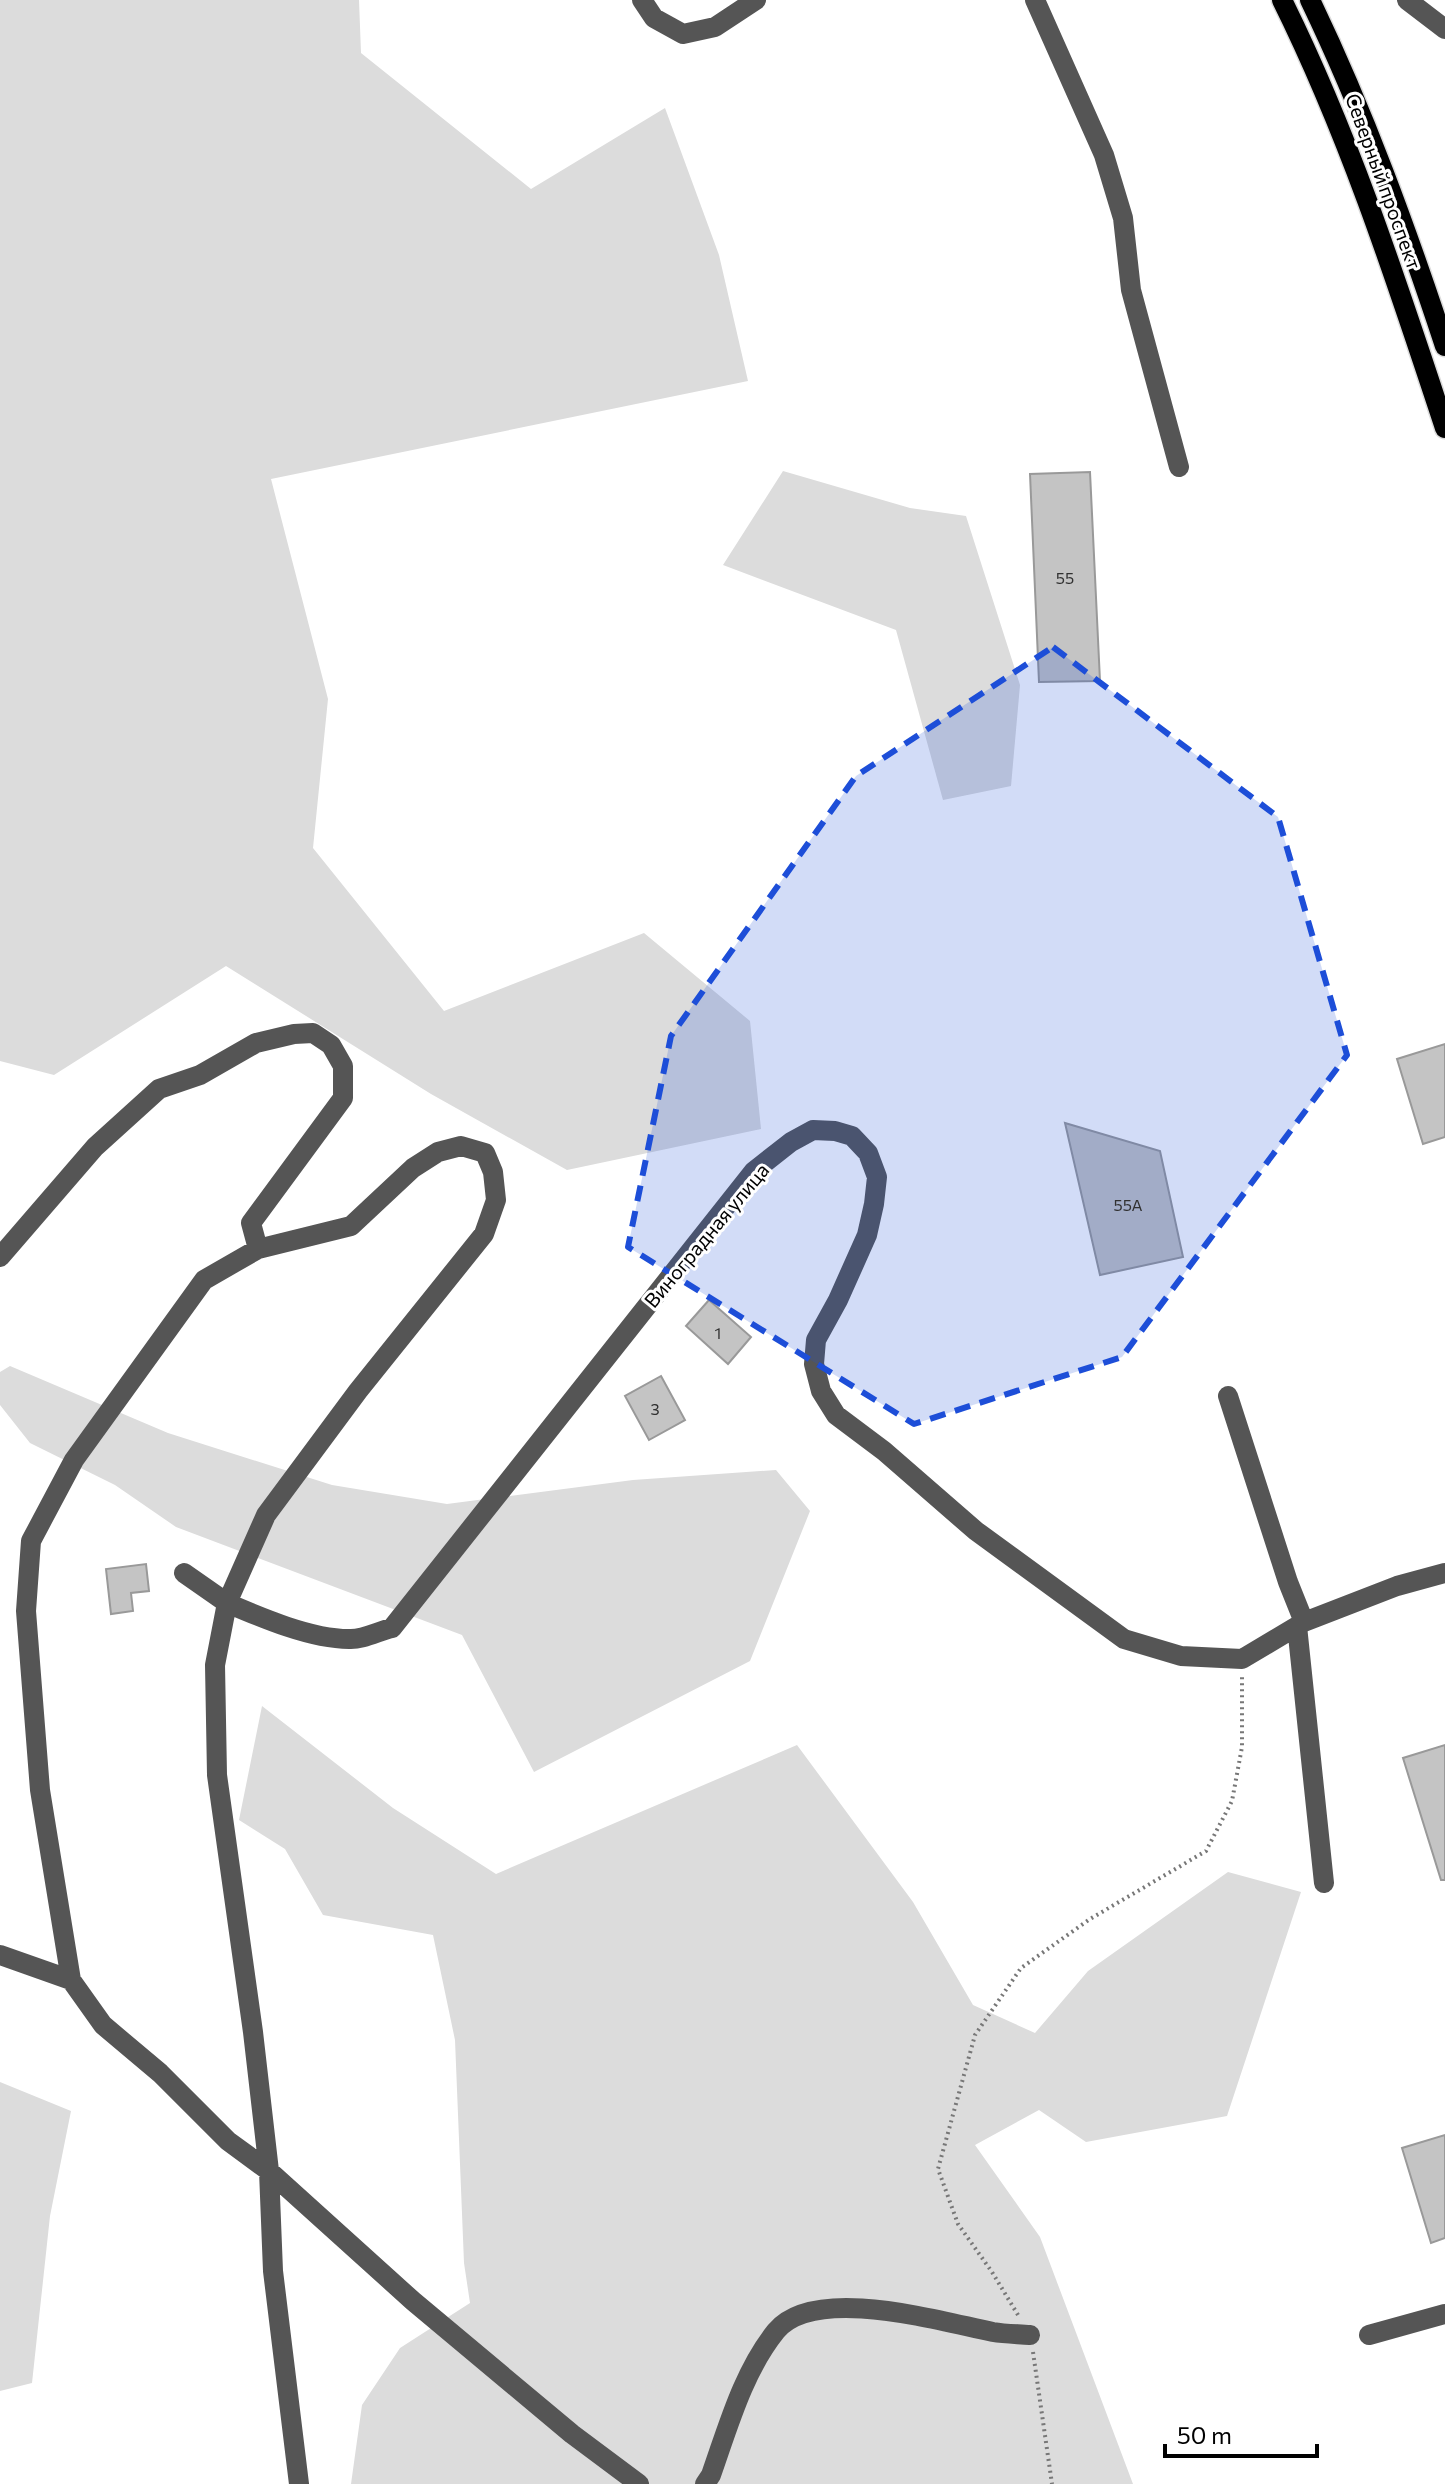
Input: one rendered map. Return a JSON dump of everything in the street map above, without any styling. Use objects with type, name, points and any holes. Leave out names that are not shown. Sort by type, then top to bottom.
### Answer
[{"type":"main road","name":"Северный проспект","points":[[1282,0],[1313,63],[1362,183],[1445,428]]},
{"type":"main road","name":"Северный проспект","points":[[1310,0],[1360,110],[1442,324],[1445,346]]},
{"type":"lane","points":[[642,0],[654,18],[683,34],[715,27],[756,0]]},
{"type":"lane","points":[[1035,0],[1104,155],[1123,218],[1131,290],[1179,467]]},
{"type":"lane","points":[[1407,0],[1445,29]]},
{"type":"lane","points":[[0,1257],[95,1147],[159,1089],[200,1075],[256,1043],[313,1033],[331,1045],[343,1066],[343,1098],[251,1223],[258,1249]]},
{"type":"lane","name":"Виноградная улица","points":[[184,1573],[227,1603],[265,1619],[320,1634],[351,1640],[392,1628],[754,1171],[791,1142],[813,1130],[835,1131],[852,1136],[868,1153],[877,1177],[867,1235],[816,1340],[814,1364],[821,1391],[836,1415],[884,1451],[976,1531],[1124,1639],[1181,1656],[1242,1659]]},
{"type":"lane","points":[[299,2484],[273,2271],[269,2171],[253,2032],[217,1775],[215,1665],[227,1603],[266,1515],[358,1391],[484,1234],[496,1200],[493,1172],[485,1153],[461,1146],[438,1152],[413,1168],[351,1226],[258,1249],[204,1280],[74,1460],[31,1541],[26,1611],[40,1790],[71,1980],[103,2025],[160,2073],[228,2141],[269,2171],[413,2301],[572,2434],[639,2484]]},
{"type":"lane","points":[[1228,1396],[1300,1624],[1324,1883]]},
{"type":"lane","points":[[1242,1659],[1300,1624],[1397,1586],[1445,1573]]},
{"type":"lane","points":[[0,1955],[71,1980]]},
{"type":"lane","points":[[705,2484],[756,2361],[778,2329],[809,2311],[848,2308],[924,2316],[996,2332],[1030,2335]]},
{"type":"lane","points":[[1369,2335],[1445,2314]]},
{"type":"path","points":[[1052,2484],[1030,2335],[992,2272],[958,2224],[938,2169],[975,2035],[1021,1968],[1090,1919],[1206,1851],[1232,1801],[1235,1787],[1242,1747],[1242,1659]]},
{"type":"highlighted area","points":[[1053,647],[1278,817],[1347,1055],[1122,1357],[914,1424],[628,1247],[671,1036],[856,776]]},
{"type":"shaded area","points":[[0,0],[359,0],[361,53],[531,189],[665,108],[719,255],[748,381],[271,479],[328,699],[313,848],[444,1011],[644,933],[750,1021],[761,1129],[567,1170],[431,1094],[226,966],[54,1075],[0,1061]]},
{"type":"shaded area","points":[[783,471],[910,508],[966,516],[1020,685],[1011,786],[943,800],[896,630],[723,565]]},
{"type":"shaded area","points":[[10,1366],[168,1433],[332,1485],[447,1504],[633,1480],[776,1470],[810,1511],[750,1661],[534,1772],[462,1635],[176,1527],[115,1485],[30,1443],[0,1405],[0,1372]]},
{"type":"shaded area","points":[[262,1706],[393,1808],[496,1874],[797,1745],[913,1902],[973,2005],[1035,2033],[1088,1971],[1228,1872],[1301,1892],[1227,2116],[1086,2142],[1039,2110],[975,2145],[1040,2237],[1133,2484],[351,2484],[362,2405],[400,2348],[470,2303],[464,2263],[455,2040],[433,1935],[323,1915],[285,1849],[239,1820]]},
{"type":"shaded area","points":[[0,2082],[71,2111],[50,2216],[32,2383],[0,2391]]},
{"type":"building","points":[[1090,472],[1100,681],[1039,682],[1030,474]]},
{"type":"building","points":[[1445,1044],[1445,1137],[1423,1144],[1397,1059]]},
{"type":"building","points":[[1065,1123],[1160,1151],[1183,1257],[1100,1275]]},
{"type":"building","points":[[709,1300],[751,1337],[728,1364],[686,1326]]},
{"type":"building","points":[[661,1376],[685,1420],[649,1440],[625,1396]]},
{"type":"building","points":[[146,1564],[149,1591],[131,1593],[133,1611],[111,1614],[106,1569]]},
{"type":"building","points":[[1445,1745],[1445,1880],[1441,1880],[1403,1758]]},
{"type":"building","points":[[1445,2135],[1445,2238],[1431,2243],[1402,2148]]}]
